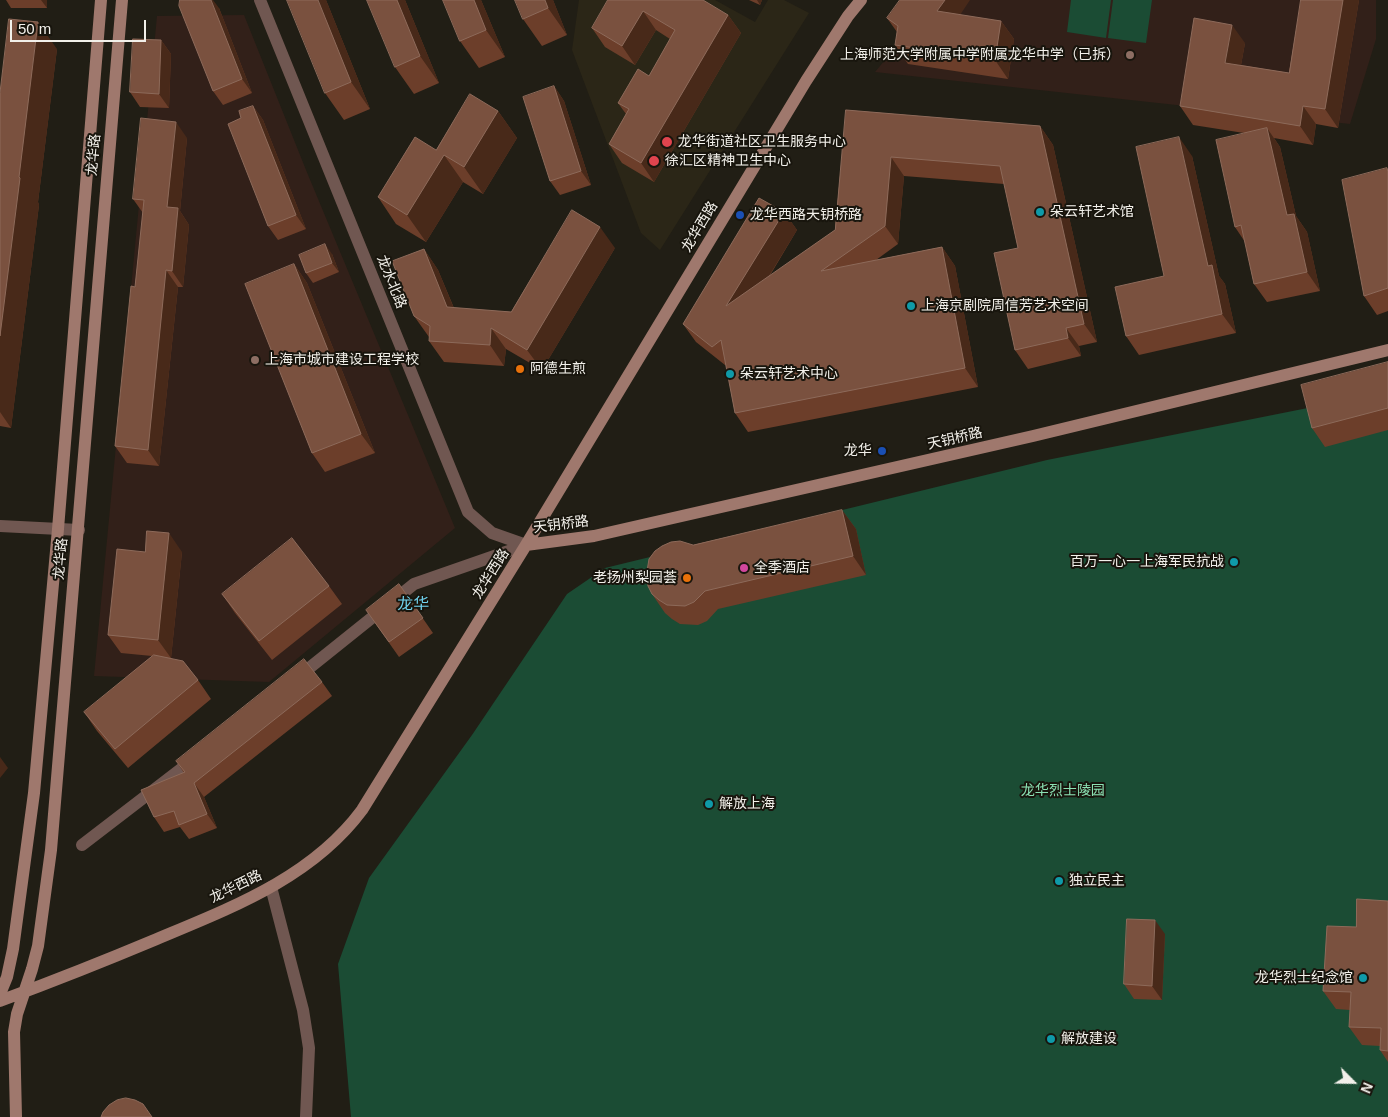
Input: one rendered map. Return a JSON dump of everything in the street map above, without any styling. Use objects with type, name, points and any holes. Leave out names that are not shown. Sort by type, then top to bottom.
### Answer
[{"type":"street","name":"龙华路","points":[[0,994],[7,977],[13,949],[28,846],[58,529],[101,0]]},
{"type":"street","name":"龙华路","points":[[16,1117],[14,1032],[38,946],[51,850],[122,0]]},
{"type":"street","name":"龙水北路","points":[[260,0],[468,512],[492,533],[526,545]]},
{"type":"street","name":"龙华西路","points":[[0,1001],[228,909],[271,887],[308,864],[351,825],[526,545],[806,81],[861,0]]},
{"type":"street","name":"天钥桥路","points":[[526,545],[613,532],[1033,436],[1388,350]]},
{"type":"street","points":[[0,526],[79,530]]},
{"type":"street","points":[[290,682],[414,584],[526,545]]},
{"type":"street","points":[[82,845],[206,750]]},
{"type":"street","points":[[271,887],[303,1010],[310,1048],[306,1117]]},
{"type":"shaded area","name":"龙华街道社区卫生服务中心","points":[[579,0],[715,0],[755,22],[768,0],[784,0],[809,13],[660,250],[641,233],[572,50]]},
{"type":"shaded area","name":"上海师范大学附属中学附属龙华中学（已拆）","points":[[935,0],[1376,0],[1376,39],[1350,124],[875,72]]},
{"type":"shaded area","name":"上海市城市建设工程学校","points":[[244,15],[306,170],[455,528],[269,682],[94,676],[157,16]]},
{"type":"green space","points":[[1071,0],[1111,0],[1106,38],[1067,32]]},
{"type":"green space","points":[[1113,0],[1152,0],[1146,43],[1108,38]]},
{"type":"green space","name":"龙华烈士陵园","points":[[1388,392],[1388,1117],[351,1117],[338,964],[369,878],[472,735],[567,594],[605,568],[1047,460]]},
{"type":"building","points":[[180,0],[211,0],[242,79],[213,91],[179,6]]},
{"type":"building","points":[[287,0],[318,0],[351,82],[325,93]]},
{"type":"building","points":[[367,0],[397,0],[420,56],[395,67]]},
{"type":"building","points":[[443,0],[474,0],[486,30],[460,41]]},
{"type":"building","points":[[515,0],[545,0],[548,8],[523,19]]},
{"type":"building","points":[[608,0],[703,0],[728,15],[641,163],[609,144],[629,109],[618,103],[638,69],[649,76],[675,30],[643,11],[622,46],[592,28]]},
{"type":"building","points":[[900,0],[945,0],[937,11],[1001,21],[995,60],[895,45],[898,26],[887,18]]},
{"type":"building","points":[[1301,0],[1343,0],[1325,109],[1303,106],[1300,126],[1180,106],[1194,18],[1232,25],[1225,63],[1289,73]]},
{"type":"building","points":[[9,19],[38,22],[0,336],[0,93]]},
{"type":"building","points":[[133,39],[161,40],[159,94],[130,92]]},
{"type":"building","points":[[554,86],[581,171],[550,181],[523,97]]},
{"type":"building","points":[[470,94],[498,111],[464,167],[444,155],[407,215],[378,197],[415,137],[436,150]]},
{"type":"building","points":[[253,106],[296,215],[268,226],[228,124],[241,118],[239,111]]},
{"type":"building","points":[[846,110],[1040,126],[1084,324],[1066,328],[1068,338],[1015,350],[994,253],[1018,248],[1000,166],[891,157],[885,226],[821,271],[942,247],[965,368],[735,413],[721,340],[712,347],[683,324],[759,198],[784,212],[726,306],[835,230]]},
{"type":"building","points":[[141,118],[176,122],[167,207],[178,208],[172,271],[166,270],[148,450],[115,446],[131,286],[135,287],[144,200],[133,199]]},
{"type":"building","points":[[1267,128],[1287,215],[1294,214],[1307,272],[1254,284],[1241,225],[1235,227],[1216,140]]},
{"type":"building","points":[[1179,137],[1208,266],[1212,265],[1222,314],[1126,336],[1115,287],[1164,276],[1136,147]]},
{"type":"building","points":[[1387,168],[1388,288],[1364,296],[1342,180]]},
{"type":"building","points":[[572,210],[600,227],[527,350],[491,328],[490,345],[429,341],[430,326],[414,316],[392,261],[424,249],[447,307],[511,312]]},
{"type":"building","points":[[325,244],[332,263],[306,273],[299,255]]},
{"type":"building","points":[[294,264],[361,434],[312,453],[245,284]]},
{"type":"building","points":[[1388,362],[1388,408],[1312,428],[1301,385]]},
{"type":"building","points":[[842,510],[853,556],[705,591],[694,602],[685,606],[667,605],[652,594],[648,586],[646,577],[649,559],[655,551],[671,542],[680,541],[693,545]]},
{"type":"building","points":[[147,531],[169,533],[158,640],[108,635],[117,549],[145,552]]},
{"type":"building","points":[[292,538],[329,586],[259,641],[222,594]]},
{"type":"building","points":[[399,584],[423,618],[389,642],[366,610]]},
{"type":"building","points":[[154,655],[183,661],[198,680],[115,749],[84,712]]},
{"type":"building","points":[[304,659],[322,682],[194,783],[207,814],[179,825],[174,811],[154,817],[141,790],[185,772],[176,761]]},
{"type":"building","name":"龙华烈士纪念馆","points":[[1357,899],[1388,901],[1388,1051],[1380,1050],[1381,1028],[1349,1027],[1351,992],[1323,991],[1327,926],[1356,927]]},
{"type":"building","points":[[1127,919],[1155,920],[1152,986],[1124,984]]},
{"type":"building","points":[[126,1098],[143,1104],[152,1117],[101,1117],[109,1105],[117,1100]]},
{"type":"place","name":"上海师范大学附属中学附属龙华中学（已拆）","points":[[1130,55]]},
{"type":"place","name":"龙华街道社区卫生服务中心","points":[[667,142]]},
{"type":"place","name":"徐汇区精神卫生中心","points":[[654,161]]},
{"type":"place","name":"朵云轩艺术馆","points":[[1040,212]]},
{"type":"place","name":"龙华西路天钥桥路","points":[[740,215]]},
{"type":"place","name":"上海京剧院周信芳艺术空间","points":[[911,306]]},
{"type":"place","name":"上海市城市建设工程学校","points":[[255,360]]},
{"type":"place","name":"阿德生煎","points":[[520,369]]},
{"type":"place","name":"朵云轩艺术中心","points":[[730,374]]},
{"type":"place","name":"龙华","points":[[882,451]]},
{"type":"place","name":"百万一心一上海军民抗战","points":[[1234,562]]},
{"type":"place","name":"全季酒店","points":[[744,568]]},
{"type":"place","name":"老扬州梨园荟","points":[[687,578]]},
{"type":"place","name":"解放上海","points":[[709,804]]},
{"type":"place","name":"独立民主","points":[[1059,881]]},
{"type":"place","name":"龙华烈士纪念馆","points":[[1363,978]]},
{"type":"place","name":"解放建设","points":[[1051,1039]]},
{"type":"district","name":"龙华","points":[[413,605]]}]
